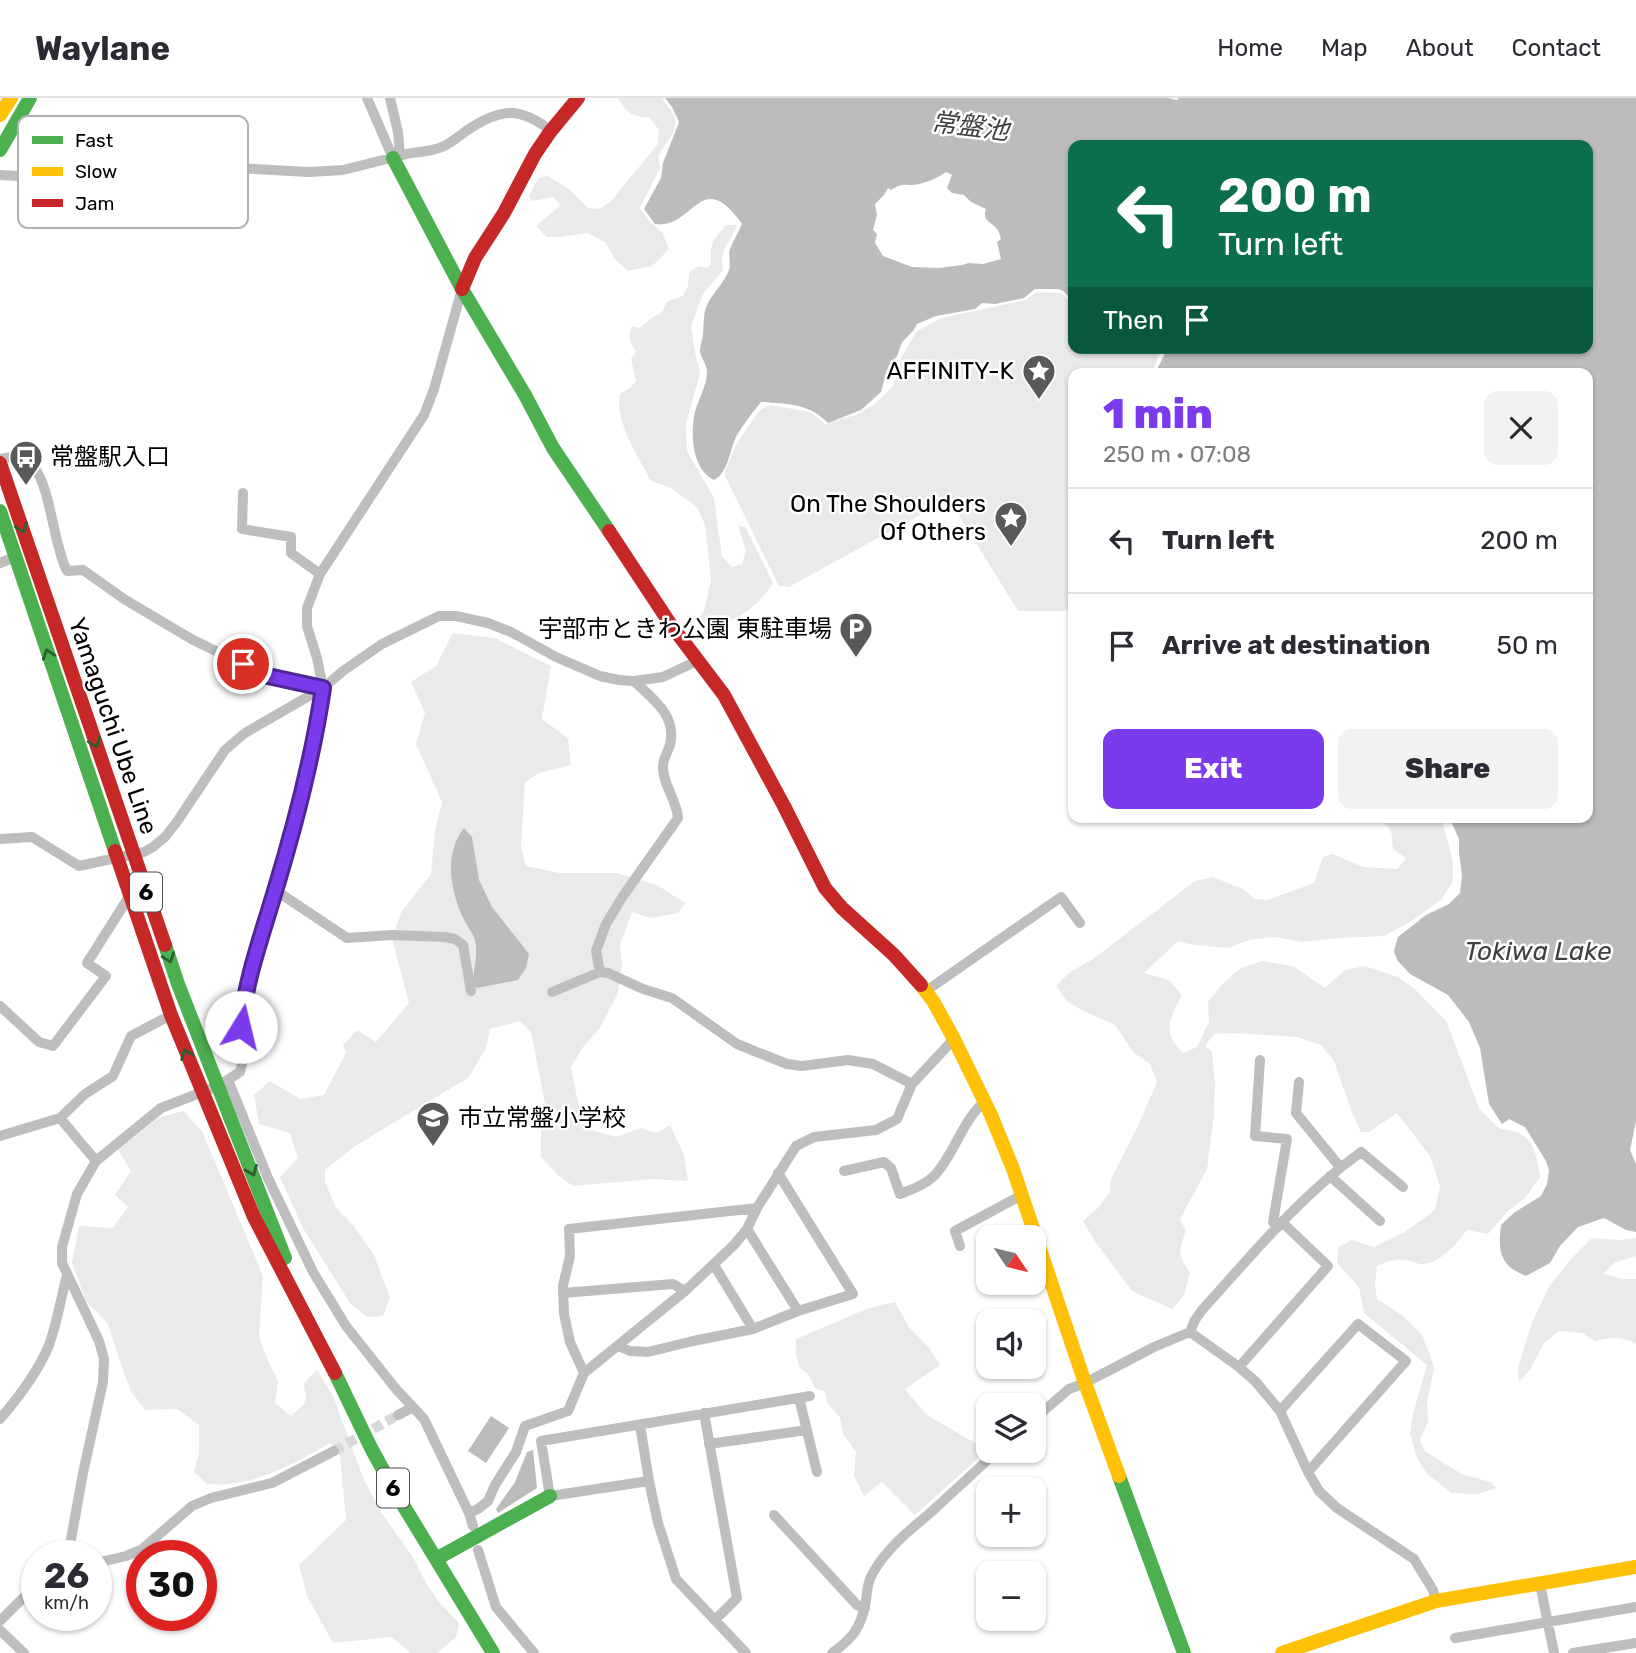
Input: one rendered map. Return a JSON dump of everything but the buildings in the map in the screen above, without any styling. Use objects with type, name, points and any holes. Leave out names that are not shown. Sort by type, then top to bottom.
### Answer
[{"type":"main road","points":[[0,115],[11,98]]},
{"type":"main road","points":[[20,116],[30,98]]},
{"type":"main road","points":[[462,289],[474,258],[504,213],[536,152],[578,98]]},
{"type":"main road","points":[[0,150],[18,119]]},
{"type":"main road","points":[[397,157],[462,289],[526,395],[552,448],[671,625],[724,695],[825,887],[842,908],[906,967],[926,991],[954,1040],[985,1101],[1013,1169],[1084,1384],[1184,1653]]},
{"type":"main road","name":"Yamaguchi Ube Line","points":[[0,461],[126,857],[130,895],[171,1015],[202,1093],[254,1217],[347,1395],[371,1448],[492,1653]]},
{"type":"main road","name":"Yamaguchi Ube Line","points":[[0,511],[126,857],[178,984],[223,1083],[306,1316]]},
{"type":"main road","points":[[436,1559],[550,1496]]},
{"type":"main road","points":[[1282,1653],[1436,1601],[1636,1567]]},
{"type":"street","points":[[367,98],[397,157]]},
{"type":"street","points":[[390,98],[398,132],[397,157]]},
{"type":"street","points":[[248,169],[309,172],[343,170],[441,148],[495,114],[508,113],[529,117],[551,131]]},
{"type":"street","points":[[0,175],[18,176]]},
{"type":"street","points":[[71,1540],[103,1382],[104,1359],[99,1341],[62,1263],[62,1247],[77,1194],[96,1161],[162,1108],[202,1093],[240,1072],[244,1056],[241,1027],[243,1008],[309,769],[323,688],[307,626],[307,608],[320,574],[424,415],[462,289]]},
{"type":"street","points":[[0,461],[20,456],[33,467],[46,495],[62,561],[68,572],[83,570],[124,599],[192,639],[268,676],[323,688]]},
{"type":"street","points":[[243,493],[242,529],[292,537],[291,553],[320,574]]},
{"type":"street","points":[[0,563],[15,557]]},
{"type":"street","points":[[0,839],[32,837],[79,866],[144,852],[165,837],[225,750],[245,733],[323,688],[382,644],[439,616],[456,616],[488,623],[512,632],[556,657],[600,676],[634,681],[663,677],[699,660]]},
{"type":"street","points":[[600,972],[596,951],[606,923],[678,818],[665,780],[663,765],[672,729],[667,716],[634,681]]},
{"type":"street","points":[[275,890],[347,938],[392,935],[455,939],[463,945],[471,991]]},
{"type":"street","points":[[0,1006],[39,1042],[53,1046],[106,976],[88,963],[130,895]]},
{"type":"street","points":[[926,991],[1061,897],[1080,923]]},
{"type":"street","points":[[552,992],[600,972],[608,973],[643,989],[672,998],[737,1044],[787,1064],[802,1066],[848,1060],[873,1064],[912,1084]]},
{"type":"street","points":[[0,1136],[60,1118],[85,1094],[113,1076],[131,1035],[171,1015]]},
{"type":"street","points":[[468,1513],[488,1500],[516,1452],[525,1426],[568,1411],[584,1373],[685,1291],[734,1245],[747,1229],[796,1146],[814,1137],[876,1130],[897,1119],[912,1084],[954,1040]]},
{"type":"street","points":[[1239,1367],[1328,1266],[1273,1222],[1287,1139],[1255,1136],[1260,1060]]},
{"type":"street","points":[[1299,1082],[1296,1113],[1340,1167]]},
{"type":"street","points":[[223,1083],[313,1272],[346,1326],[396,1389],[424,1419],[473,1526]]},
{"type":"street","points":[[844,1171],[884,1162],[891,1168],[900,1194],[922,1185],[940,1168],[971,1116],[985,1101]]},
{"type":"street","points":[[60,1118],[96,1161]]},
{"type":"street","points":[[1046,1409],[1069,1389],[1190,1332],[1202,1310],[1305,1198],[1361,1152],[1403,1187]]},
{"type":"street","points":[[618,1346],[630,1351],[648,1352],[753,1329],[798,1311],[853,1294],[778,1173]]},
{"type":"street","points":[[1330,1176],[1380,1221]]},
{"type":"street","points":[[960,1246],[955,1231],[1022,1195]]},
{"type":"street","points":[[584,1373],[569,1342],[564,1314],[563,1286],[570,1256],[569,1229],[757,1208]]},
{"type":"street","points":[[747,1229],[798,1311]]},
{"type":"street","points":[[714,1265],[753,1329]]},
{"type":"street","points":[[0,1419],[33,1376],[49,1345],[67,1275]]},
{"type":"street","points":[[563,1293],[673,1284],[685,1291]]},
{"type":"street","points":[[1280,1411],[1359,1324],[1406,1361],[1308,1472]]},
{"type":"street","points":[[1190,1332],[1256,1382],[1280,1411],[1319,1491],[1337,1508],[1414,1559],[1433,1590],[1436,1601]]},
{"type":"street","points":[[649,1481],[550,1496],[541,1441],[805,1397],[807,1430],[817,1472]]},
{"type":"street","points":[[398,1415],[413,1407]]},
{"type":"street","points":[[705,1413],[737,1598],[715,1620]]},
{"type":"street","points":[[639,1425],[658,1523],[677,1579],[746,1653]]},
{"type":"street","points":[[709,1444],[807,1430]]},
{"type":"street","points":[[157,1540],[192,1506],[211,1498],[272,1483],[334,1451]]},
{"type":"street","points":[[832,1653],[856,1633],[862,1620],[869,1581],[884,1556],[895,1543],[985,1463]]},
{"type":"street","points":[[774,1515],[857,1605],[864,1608]]},
{"type":"street","points":[[478,1550],[496,1607],[534,1653]]},
{"type":"street","points":[[1540,1584],[1554,1653]]},
{"type":"street","points":[[0,1620],[21,1600]]},
{"type":"street","points":[[1455,1638],[1636,1607]]},
{"type":"street","points":[[0,1630],[24,1653]]},
{"type":"street","points":[[1573,1653],[1636,1643]]},
{"type":"shaded area","points":[[618,98],[662,98],[676,118],[674,131],[658,156],[660,168],[640,208],[662,232],[669,249],[652,266],[628,271],[615,259],[605,242],[587,233],[547,237],[536,226],[561,205],[553,197],[532,201],[529,196],[539,177],[548,176],[569,189],[588,208],[600,209],[611,201],[658,144],[659,130],[650,118],[627,111]]},
{"type":"shaded area","points":[[726,225],[737,225],[723,254],[723,270],[703,294],[691,326],[700,373],[686,424],[687,451],[714,498],[722,556],[732,567],[742,564],[746,551],[738,525],[746,528],[773,583],[759,600],[741,615],[720,625],[698,628],[697,620],[704,611],[711,580],[705,525],[697,507],[671,488],[651,481],[629,439],[619,405],[620,394],[636,381],[631,359],[636,352],[630,339],[632,326],[640,328],[661,313],[668,301],[683,296],[688,286],[689,273],[698,266],[706,268],[711,265],[713,243]]},
{"type":"shaded area","points":[[1036,292],[1062,293],[1068,298],[1068,354],[1159,354],[1153,368],[1068,368],[1068,611],[1018,611],[949,499],[789,587],[779,586],[724,474],[737,443],[759,411],[770,405],[810,412],[825,424],[855,415],[874,405],[893,386],[901,358],[916,332],[941,318],[1026,300]]},
{"type":"shaded area","points":[[453,633],[495,638],[551,666],[542,719],[568,738],[571,765],[539,773],[525,782],[521,845],[526,866],[559,873],[617,873],[657,885],[685,903],[678,913],[651,918],[632,912],[620,945],[622,964],[618,993],[600,1028],[583,1047],[571,1067],[580,1113],[592,1130],[616,1137],[641,1128],[657,1133],[670,1125],[684,1155],[688,1181],[652,1179],[573,1186],[559,1176],[541,1157],[541,1129],[547,1114],[531,1032],[520,1021],[490,1029],[486,1048],[468,1078],[355,1146],[325,1170],[325,1182],[336,1208],[353,1225],[374,1255],[390,1297],[383,1316],[367,1317],[350,1303],[303,1228],[280,1177],[298,1158],[290,1133],[259,1124],[254,1095],[270,1081],[300,1099],[324,1095],[346,1053],[343,1045],[357,1030],[376,1042],[409,1003],[392,938],[402,911],[431,874],[435,831],[442,802],[416,744],[425,713],[411,682],[436,666]]},
{"type":"shaded area","points":[[1383,823],[1443,823],[1453,861],[1453,881],[1441,900],[1408,923],[1384,936],[1302,942],[1275,937],[1249,940],[1229,948],[1178,941],[1144,973],[1169,980],[1182,995],[1171,1018],[1170,1031],[1183,1053],[1197,1047],[1209,1022],[1208,1002],[1239,969],[1262,961],[1293,966],[1325,988],[1345,970],[1365,966],[1398,977],[1416,990],[1446,1021],[1480,1110],[1500,1129],[1519,1133],[1530,1143],[1537,1158],[1540,1177],[1525,1198],[1508,1211],[1488,1234],[1467,1230],[1448,1252],[1429,1263],[1397,1260],[1377,1266],[1377,1299],[1403,1316],[1422,1335],[1434,1368],[1427,1403],[1428,1422],[1420,1440],[1425,1451],[1445,1464],[1464,1475],[1491,1482],[1496,1488],[1478,1494],[1452,1493],[1427,1474],[1417,1458],[1410,1434],[1427,1365],[1364,1313],[1359,1287],[1337,1263],[1338,1247],[1352,1240],[1374,1247],[1405,1232],[1435,1210],[1440,1186],[1430,1156],[1397,1113],[1369,1132],[1361,1132],[1334,1061],[1321,1045],[1297,1037],[1236,1033],[1214,1034],[1205,1046],[1212,1052],[1214,1114],[1207,1169],[1180,1219],[1186,1231],[1181,1257],[1190,1272],[1184,1296],[1172,1309],[1132,1291],[1083,1221],[1099,1207],[1110,1192],[1111,1179],[1157,1082],[1150,1064],[1134,1053],[1115,1025],[1067,1001],[1056,986],[1070,972],[1093,959],[1195,881],[1213,877],[1243,889],[1255,899],[1268,900],[1314,883],[1323,857],[1333,854],[1363,867],[1397,869],[1406,858],[1393,849],[1391,830]]},
{"type":"shaded area","points":[[183,1111],[202,1131],[263,1276],[259,1336],[278,1381],[275,1403],[291,1416],[306,1402],[304,1383],[317,1370],[333,1396],[364,1480],[381,1512],[414,1559],[439,1602],[459,1623],[456,1637],[437,1653],[409,1653],[391,1637],[333,1643],[307,1596],[299,1565],[346,1520],[340,1456],[330,1443],[269,1474],[242,1482],[207,1484],[194,1472],[199,1453],[199,1425],[177,1409],[145,1410],[131,1391],[108,1324],[86,1301],[72,1263],[79,1226],[113,1228],[128,1207],[115,1195],[131,1171],[118,1150],[158,1118]]},
{"type":"shaded area","points":[[1592,1238],[1636,1238],[1636,1256],[1614,1263],[1603,1274],[1636,1279],[1636,1344],[1616,1338],[1595,1341],[1582,1333],[1559,1331],[1544,1343],[1530,1370],[1519,1382],[1518,1368],[1531,1325],[1548,1288]]},
{"type":"shaded area","points":[[895,1302],[909,1327],[930,1349],[940,1365],[905,1389],[927,1415],[976,1444],[976,1460],[915,1515],[882,1482],[864,1496],[854,1476],[856,1452],[843,1434],[840,1417],[827,1403],[825,1392],[815,1388],[808,1374],[800,1368],[796,1356],[796,1339],[869,1308]]},
{"type":"water","name":"Tokiwa Lake","points":[[665,98],[1636,98],[1636,1121],[1630,1150],[1636,1164],[1636,1232],[1626,1230],[1604,1218],[1578,1227],[1560,1246],[1550,1263],[1526,1276],[1505,1262],[1500,1250],[1501,1225],[1515,1212],[1541,1196],[1547,1184],[1549,1170],[1546,1161],[1525,1127],[1509,1119],[1502,1124],[1489,1104],[1480,1048],[1469,1022],[1448,995],[1410,974],[1397,960],[1394,951],[1398,937],[1426,915],[1449,904],[1460,893],[1462,875],[1459,839],[1452,823],[1593,823],[1593,368],[1158,368],[1165,354],[1593,354],[1593,140],[1068,140],[1068,296],[1058,289],[1035,289],[1024,298],[995,304],[982,303],[975,309],[936,316],[917,324],[902,342],[897,356],[887,370],[881,392],[861,410],[828,423],[805,408],[761,402],[737,435],[723,472],[714,480],[701,468],[694,450],[695,412],[707,375],[700,348],[706,307],[729,270],[730,249],[742,224],[728,207],[716,200],[697,204],[668,223],[655,224],[644,209],[661,178],[663,163],[679,122]],"holes":[[[946,172],[952,175],[947,188],[986,209],[986,219],[1000,235],[1001,239],[997,242],[1001,259],[983,264],[969,263],[939,268],[912,267],[883,256],[875,243],[877,234],[873,230],[877,215],[875,204],[888,188],[891,190],[902,185],[922,183]]]},
{"type":"water","points":[[464,828],[472,837],[479,880],[492,907],[529,954],[526,968],[518,980],[477,988],[472,984],[476,945],[458,905],[451,871],[454,849]]},
{"type":"water","points":[[491,1416],[509,1428],[486,1463],[468,1451]]},
{"type":"water","points":[[533,1450],[537,1488],[498,1513],[496,1509],[515,1482],[527,1452]]},
{"type":"tunnel","points":[[334,1451],[398,1415]]},
{"type":"traffic: fast","points":[[20,116],[30,98]]},
{"type":"traffic: fast","points":[[0,150],[18,119]]},
{"type":"traffic: fast","points":[[393,158],[462,289],[553,448],[609,531]]},
{"type":"traffic: fast","points":[[0,511],[115,851]]},
{"type":"traffic: fast","points":[[165,945],[285,1258]]},
{"type":"traffic: fast","points":[[335,1373],[397,1495],[493,1653]]},
{"type":"traffic: fast","points":[[1119,1476],[1184,1653]]},
{"type":"traffic: fast","points":[[436,1559],[550,1496]]},
{"type":"traffic: slow","points":[[0,115],[11,98]]},
{"type":"traffic: slow","points":[[921,985],[954,1039],[991,1115],[1013,1169],[1119,1476]]},
{"type":"traffic: slow","points":[[1282,1653],[1436,1601],[1636,1567]]},
{"type":"traffic: jam","points":[[462,289],[475,258],[504,213],[535,154],[578,98]]},
{"type":"traffic: jam","points":[[0,463],[165,945]]},
{"type":"traffic: jam","points":[[609,531],[671,625],[724,695],[825,888],[921,985]]},
{"type":"traffic: jam","points":[[115,851],[171,1015],[254,1217],[335,1373]]},
{"type":"place","name":"AFFINITY-K","points":[[1039,401]]},
{"type":"place","name":"常盤駅入口","points":[[26,487]]},
{"type":"place","name":"On The Shoulders Of Others","points":[[1011,548]]},
{"type":"place","name":"宇部市ときわ公園 東駐車場","points":[[856,659]]},
{"type":"place","name":"市立常盤小学校","points":[[433,1148]]},
{"type":"route","points":[[241,1027],[243,1008],[262,934],[309,769],[323,688],[268,676],[243,664]]},
{"type":"water label","name":"常盤池","points":[[970,126]]}]
